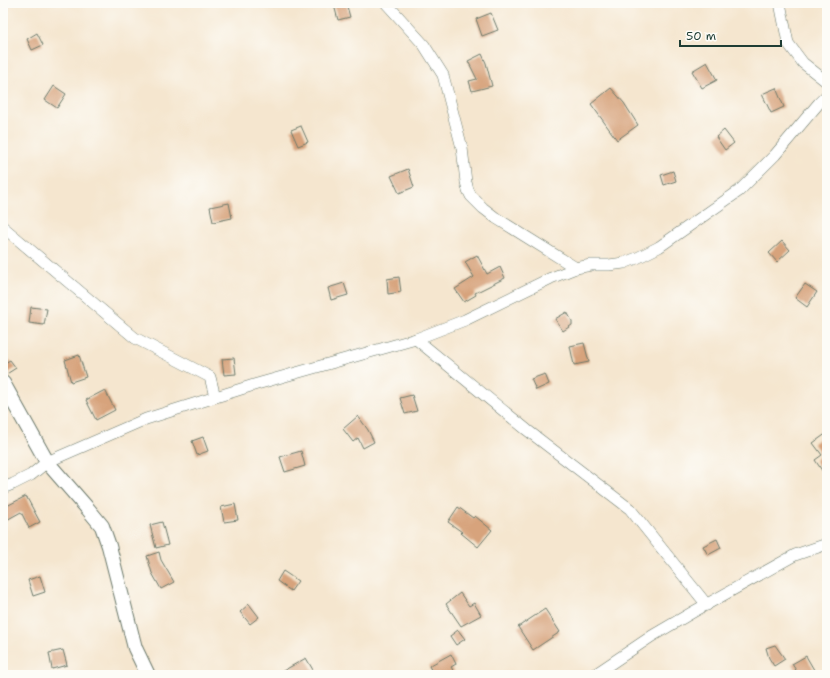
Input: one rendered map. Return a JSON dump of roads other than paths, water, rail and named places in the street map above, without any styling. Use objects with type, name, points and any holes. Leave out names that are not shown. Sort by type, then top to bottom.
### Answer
[{"type":"street","points":[[386,3],[424,45],[443,75],[462,148],[466,182],[471,196],[496,218],[576,268]]},
{"type":"street","points":[[780,3],[788,43],[803,63],[827,82]]},
{"type":"street","points":[[3,488],[31,475],[47,462],[146,419],[215,397],[416,339],[465,320],[551,278],[576,268],[591,265],[624,263],[659,247],[739,191],[760,172],[827,95]]},
{"type":"street","points":[[3,227],[135,338],[210,377],[215,397]]},
{"type":"street","points":[[416,339],[526,430],[630,509],[707,605]]},
{"type":"street","points":[[3,383],[47,462],[102,526],[109,546],[135,648],[146,674]]},
{"type":"street","points":[[594,675],[652,636],[795,555],[827,544]]}]
